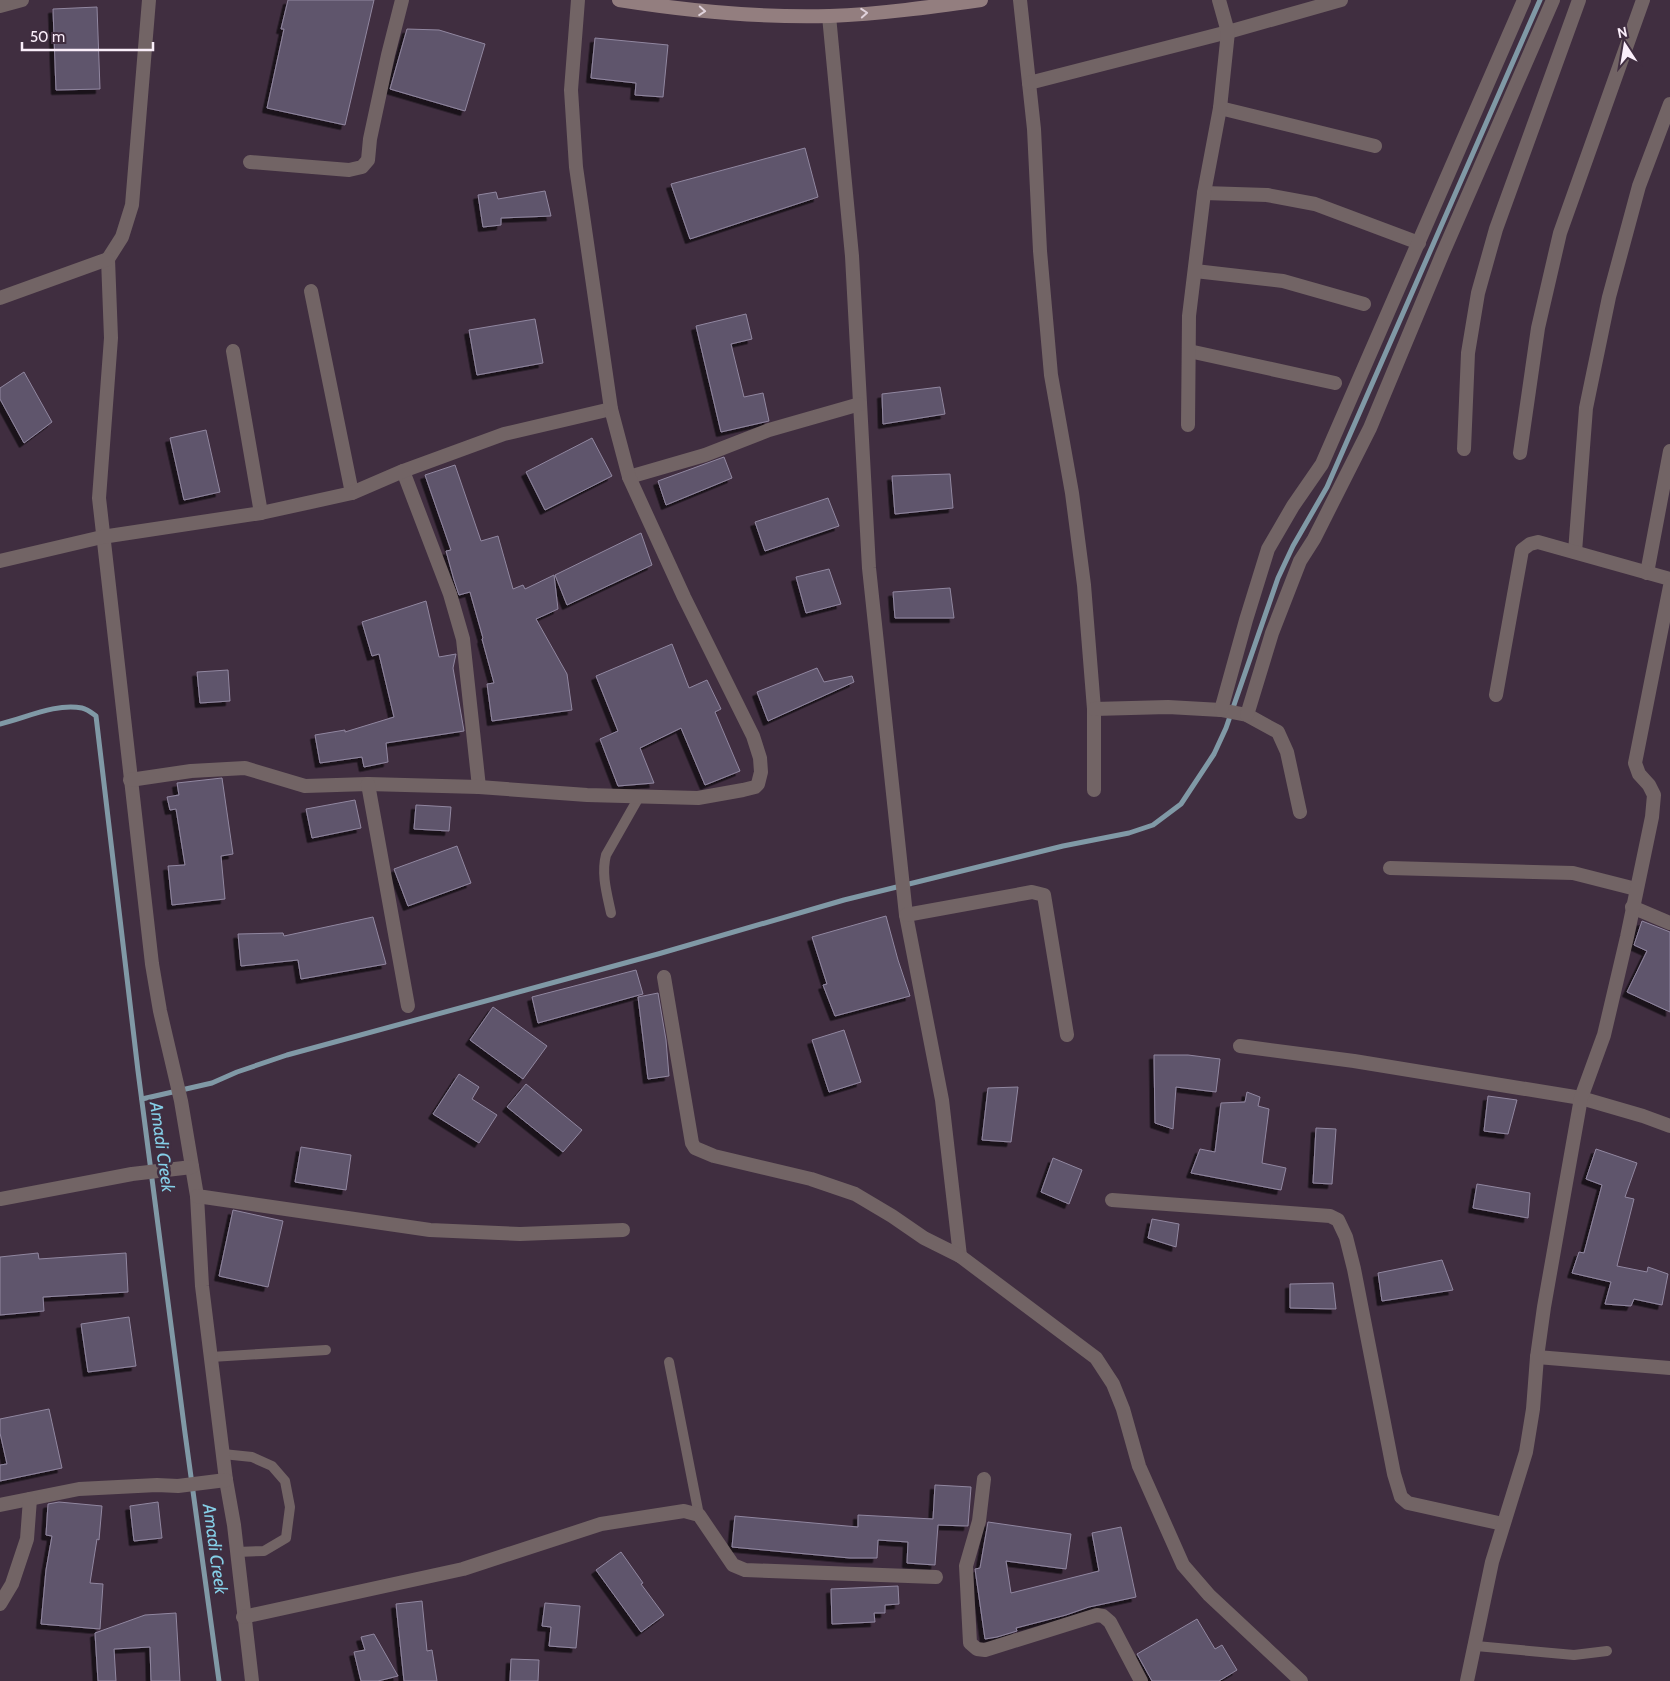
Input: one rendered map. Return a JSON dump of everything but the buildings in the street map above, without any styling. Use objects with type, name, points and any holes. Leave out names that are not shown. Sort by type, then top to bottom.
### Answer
[{"type":"main road","points":[[619,0],[681,5],[748,14],[829,16],[914,10],[981,0]]},
{"type":"street","points":[[0,6],[22,0]]},
{"type":"street","points":[[149,0],[132,206],[122,237],[108,259],[111,338],[99,498],[152,964],[175,1080],[181,1101],[198,1196],[202,1286],[252,1681]]},
{"type":"street","points":[[250,162],[350,170],[362,168],[368,160],[370,139],[402,0]]},
{"type":"street","points":[[130,780],[191,771],[245,768],[305,786],[368,784],[479,787],[587,795],[698,798],[721,795],[755,787],[758,784],[761,772],[760,758],[753,736],[684,597],[629,477],[611,409],[576,167],[570,90],[578,0]]},
{"type":"street","points":[[1020,0],[1034,129],[1040,251],[1051,375],[1072,493],[1084,585],[1094,709],[1094,790]]},
{"type":"street","points":[[1188,425],[1189,316],[1204,193],[1220,108],[1228,32],[1219,0]]},
{"type":"street","points":[[1029,83],[1228,32],[1341,0]]},
{"type":"street","points":[[1221,710],[1268,549],[1293,506],[1322,464],[1524,0]]},
{"type":"street","points":[[1246,715],[1272,633],[1300,561],[1314,539],[1370,428],[1553,0]]},
{"type":"street","points":[[1464,449],[1468,353],[1478,294],[1496,229],[1579,0]]},
{"type":"street","points":[[1520,453],[1538,328],[1560,234],[1643,0]]},
{"type":"street","points":[[829,16],[852,256],[870,568],[904,900],[942,1100],[960,1256]]},
{"type":"street","points":[[1575,552],[1586,408],[1607,306],[1639,186],[1670,104]]},
{"type":"street","points":[[1220,108],[1375,146]]},
{"type":"street","points":[[1204,193],[1267,195],[1315,204],[1419,243]]},
{"type":"street","points":[[0,298],[108,259]]},
{"type":"street","points":[[1195,271],[1283,282],[1364,304]]},
{"type":"street","points":[[312,291],[352,493]]},
{"type":"street","points":[[233,351],[261,513]]},
{"type":"street","points":[[1189,351],[1335,383]]},
{"type":"street","points":[[629,477],[705,456],[769,430],[860,404]]},
{"type":"street","points":[[0,561],[102,537],[261,513],[352,493],[404,471],[504,434],[611,409]]},
{"type":"street","points":[[1647,573],[1670,451]]},
{"type":"street","points":[[404,471],[450,594],[463,638],[479,787]]},
{"type":"street","points":[[1496,695],[1522,550],[1530,544],[1538,542],[1670,579]]},
{"type":"street","points":[[1467,1681],[1476,1646],[1492,1562],[1526,1452],[1533,1409],[1537,1357],[1544,1307],[1581,1098],[1604,1035],[1652,817],[1654,795],[1649,785],[1639,774],[1636,763],[1670,586]]},
{"type":"street","points":[[1094,709],[1168,707],[1221,710],[1246,715],[1278,732],[1287,752],[1300,812]]},
{"type":"street","points":[[368,784],[408,1006]]},
{"type":"street","points":[[1390,868],[1572,873],[1636,889]]},
{"type":"street","points":[[906,915],[1032,892],[1044,895],[1067,1035]]},
{"type":"street","points":[[1632,907],[1670,923]]},
{"type":"street","points":[[664,977],[692,1143],[695,1148],[714,1156],[811,1180],[855,1194],[924,1238],[960,1256],[1096,1358],[1113,1384],[1123,1409],[1139,1466],[1183,1565],[1209,1595],[1301,1681]]},
{"type":"street","points":[[1240,1046],[1363,1062],[1581,1098],[1670,1126]]},
{"type":"street","points":[[0,1199],[132,1174],[192,1167]]},
{"type":"street","points":[[198,1196],[430,1230],[520,1234],[623,1230]]},
{"type":"street","points":[[1112,1200],[1330,1216],[1338,1220],[1346,1237],[1350,1253],[1394,1474],[1401,1497],[1408,1503],[1504,1524]]},
{"type":"street","points":[[1537,1357],[1670,1368]]},
{"type":"street","points":[[984,1479],[979,1521],[966,1566],[970,1643],[976,1649],[985,1650],[1097,1616],[1103,1616],[1110,1622],[1141,1681]]},
{"type":"street","points":[[0,1505],[79,1489],[157,1485],[178,1486],[226,1480]]},
{"type":"street","points":[[0,1604],[12,1584],[27,1539],[30,1499]]},
{"type":"street","points":[[244,1617],[463,1569],[601,1524],[684,1511],[699,1515],[733,1565],[745,1570],[936,1576]]},
{"type":"lane","points":[[611,914],[603,864],[606,855],[639,797]]},
{"type":"lane","points":[[211,1357],[326,1350]]},
{"type":"lane","points":[[669,1362],[699,1515]]},
{"type":"lane","points":[[223,1454],[252,1457],[272,1466],[285,1481],[290,1507],[286,1538],[264,1551],[237,1552]]},
{"type":"lane","points":[[1476,1646],[1574,1655],[1607,1651]]},
{"type":"waterway","points":[[142,1099],[212,1083],[237,1072],[287,1055],[658,954],[844,900],[1063,846],[1129,833],[1153,825],[1181,804],[1214,754],[1226,728],[1278,578],[1293,546],[1327,487],[1540,0]]},
{"type":"waterway","name":"Amadi Creek","points":[[0,724],[51,709],[72,707],[88,710],[96,716],[138,1071],[219,1681]]}]
